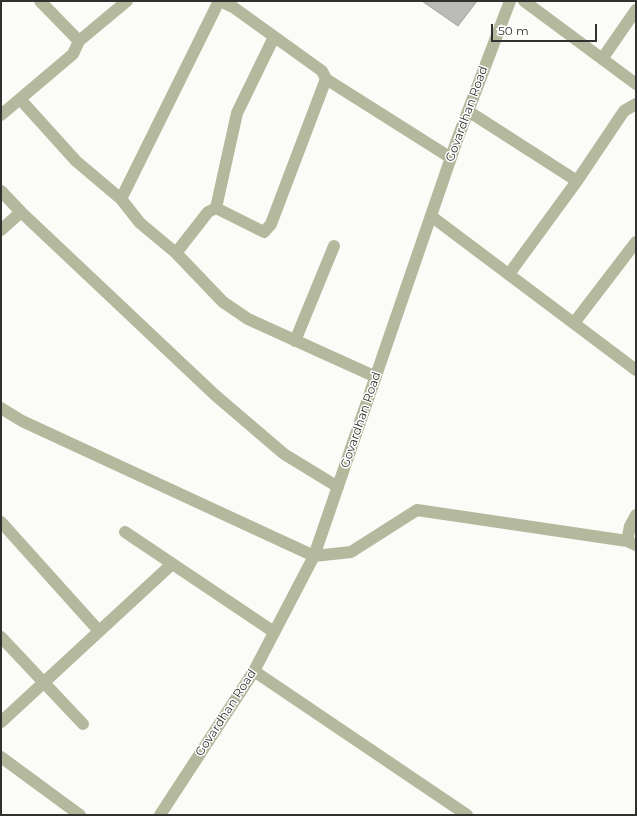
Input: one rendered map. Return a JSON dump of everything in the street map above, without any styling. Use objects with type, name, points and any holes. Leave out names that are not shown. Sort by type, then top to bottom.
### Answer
[{"type":"street","points":[[40,1],[79,41]]},
{"type":"street","points":[[1,115],[73,54],[79,41],[127,1]]},
{"type":"street","points":[[121,199],[220,1],[233,7],[322,71],[326,79],[451,158]]},
{"type":"street","name":"Govardhan Road","points":[[160,815],[254,671],[314,556],[451,158],[510,1]]},
{"type":"street","points":[[524,1],[636,84]]},
{"type":"street","points":[[602,59],[636,10]]},
{"type":"street","points":[[216,208],[237,113],[274,37]]},
{"type":"street","points":[[216,208],[264,232],[271,224],[326,79]]},
{"type":"street","points":[[20,99],[76,161],[121,199],[140,223],[176,253],[223,302],[248,319],[376,377]]},
{"type":"street","points":[[509,274],[577,181],[624,111],[636,104]]},
{"type":"street","points":[[468,111],[577,181]]},
{"type":"street","points":[[1,191],[21,212],[215,395],[284,454],[338,487]]},
{"type":"street","points":[[176,253],[208,212],[216,208]]},
{"type":"street","points":[[1,230],[21,212]]},
{"type":"street","points":[[431,216],[636,370]]},
{"type":"street","points":[[574,323],[636,242]]},
{"type":"street","points":[[295,341],[334,246]]},
{"type":"street","points":[[1,408],[22,421],[314,556],[351,552],[417,510],[632,543],[630,526],[636,515]]},
{"type":"street","points":[[1,522],[99,632]]},
{"type":"street","points":[[125,532],[274,632]]},
{"type":"street","points":[[1,722],[172,564]]},
{"type":"street","points":[[1,637],[83,724]]},
{"type":"street","points":[[254,671],[467,815]]},
{"type":"street","points":[[1,757],[80,815]]},
{"type":"building","points":[[422,1],[477,1],[458,26]]}]
